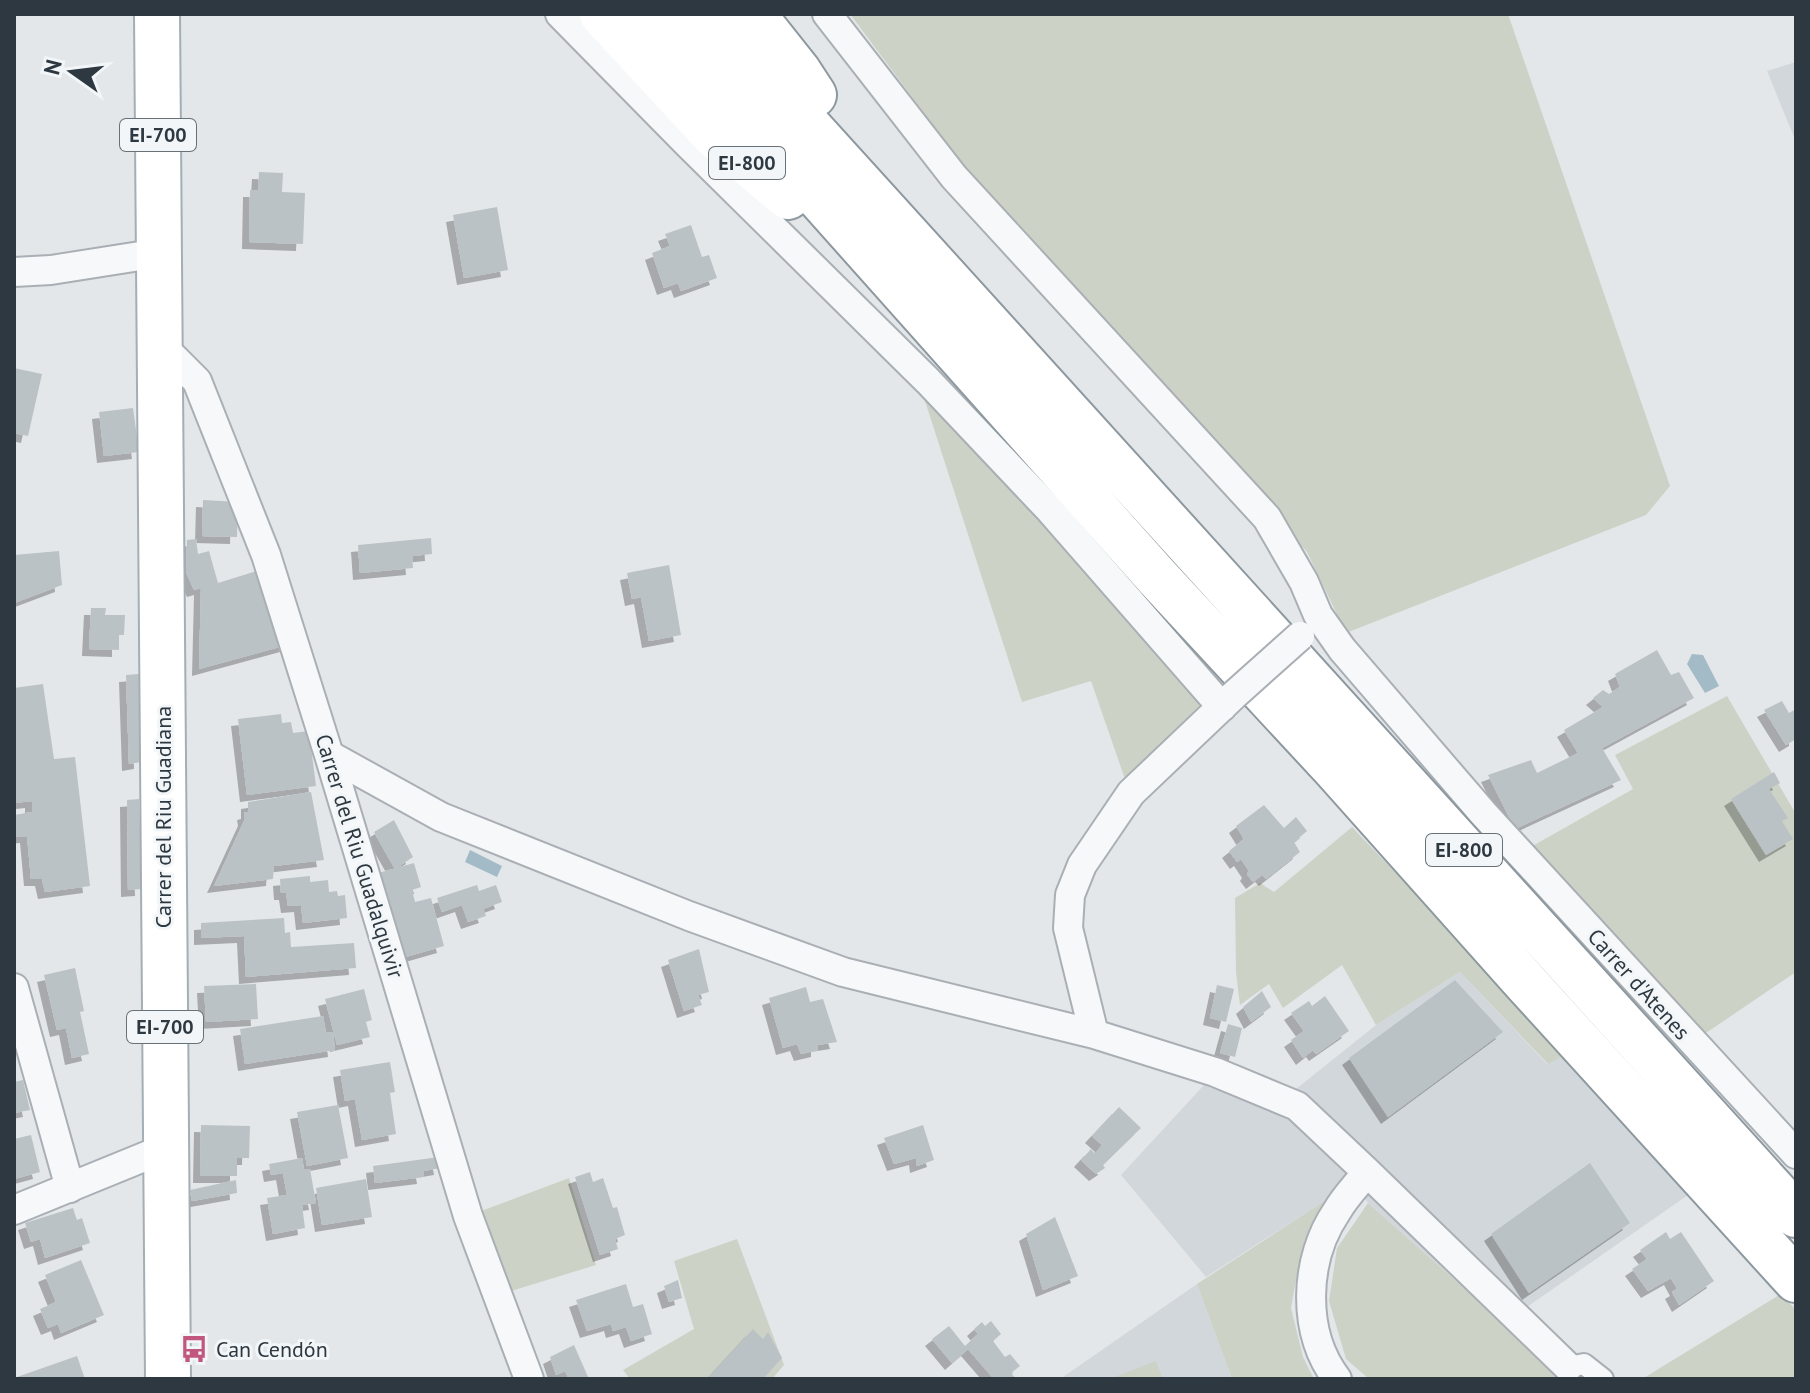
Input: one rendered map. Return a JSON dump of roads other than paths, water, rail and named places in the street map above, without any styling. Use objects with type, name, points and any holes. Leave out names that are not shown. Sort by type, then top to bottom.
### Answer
[{"type":"main road","name":"EI-700","points":[[157,14],[159,256]]},
{"type":"main road","name":"EI-800","points":[[602,14],[713,134],[907,296]]},
{"type":"main road","name":"EI-800","points":[[655,14],[1157,577],[1335,769],[1796,1280]]},
{"type":"main road","name":"EI-800","points":[[707,14],[1796,1215]]},
{"type":"main road","name":"EI-800","points":[[753,14],[799,72],[902,227]]},
{"type":"main road","name":"Carrer del Riu Guadiana","points":[[159,256],[168,1379]]},
{"type":"street","points":[[560,14],[928,381],[1228,701]]},
{"type":"street","name":"Carrer d'Atenes","points":[[827,14],[954,177],[1267,518],[1304,582],[1309,626],[1342,649],[1483,813],[1796,1154]]},
{"type":"street","points":[[14,272],[159,256]]},
{"type":"street","name":"Carrer del Riu Guadalquivir","points":[[160,356],[173,357],[197,381],[266,555],[468,1216],[529,1379]]},
{"type":"street","points":[[1094,1034],[1068,928],[1070,895],[1082,865],[1131,793],[1309,626]]},
{"type":"street","points":[[329,755],[441,817],[689,916],[843,972],[1094,1034],[1215,1072],[1297,1106],[1568,1367],[1584,1364],[1603,1379]]},
{"type":"street","points":[[14,988],[24,1061],[70,1188]]},
{"type":"street","points":[[14,1210],[166,1148]]},
{"type":"street","points":[[1337,1379],[1317,1340],[1310,1303],[1312,1274],[1320,1245],[1336,1211],[1367,1172]]},
{"type":"water","points":[[1692,654],[1703,655],[1719,686],[1705,693],[1687,664]]},
{"type":"water","points":[[470,850],[502,866],[497,877],[465,862]]},
{"type":"place","name":"Can Cendón","points":[[194,1349]]}]
